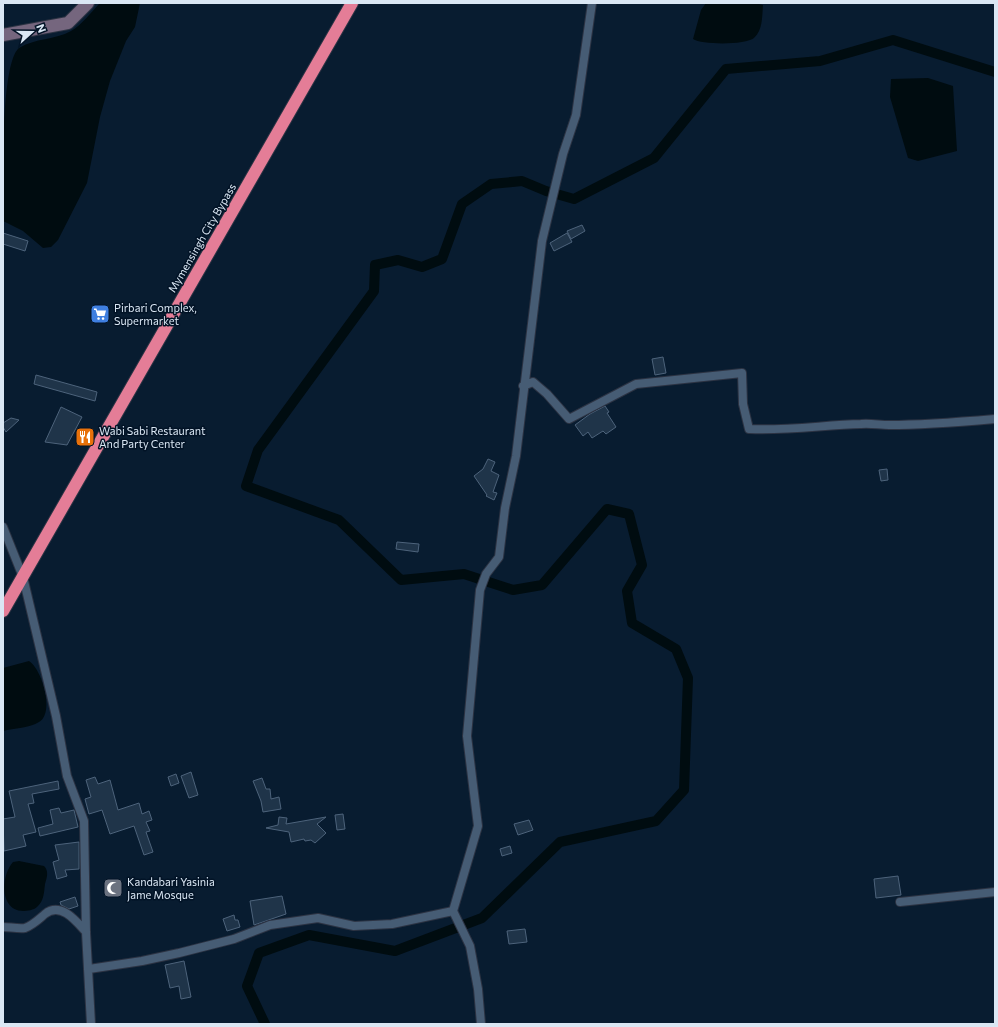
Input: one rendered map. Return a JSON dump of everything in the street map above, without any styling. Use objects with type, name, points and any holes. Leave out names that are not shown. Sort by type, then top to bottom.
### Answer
[{"type":"highway","name":"Mymensingh City Bypass","points":[[3,611],[352,3]]},
{"type":"street","points":[[3,35],[68,23],[88,3]]},
{"type":"street","points":[[481,1024],[478,989],[470,946],[453,912],[478,826],[467,736],[480,590],[486,574],[499,556],[505,508],[516,456],[542,241],[563,154],[576,115],[592,3]]},
{"type":"street","points":[[524,386],[534,382],[570,419],[636,384],[742,373],[743,404],[749,429],[808,428],[862,423],[888,425],[995,419]]},
{"type":"street","points":[[3,527],[8,535],[23,577],[56,716],[67,776],[84,821],[86,932],[91,1024]]},
{"type":"street","points":[[900,902],[995,892]]},
{"type":"street","points":[[3,927],[24,928],[37,921],[47,912],[59,910],[71,915],[86,932]]},
{"type":"street","points":[[89,970],[142,961],[234,939],[270,926],[318,918],[354,926],[392,924],[453,912]]},
{"type":"shaded area","points":[[100,3],[140,3],[135,27],[126,41],[110,81],[100,117],[87,183],[58,240],[51,247],[43,248],[23,231],[3,221],[3,157],[8,77],[13,59],[19,48],[32,42],[58,36],[71,31],[83,22]]},
{"type":"shaded area","points":[[706,3],[755,3],[763,5],[762,23],[757,35],[749,40],[734,43],[714,43],[693,39],[701,10]]},
{"type":"shaded area","points":[[928,78],[953,86],[957,151],[918,161],[908,158],[890,97],[891,79]]},
{"type":"shaded area","points":[[29,661],[38,673],[45,691],[46,710],[44,717],[39,722],[31,726],[3,731],[3,668]]},
{"type":"shaded area","points":[[19,861],[44,866],[46,868],[47,877],[44,893],[39,905],[34,909],[23,911],[15,910],[6,899],[4,884],[6,876],[13,862]]},
{"type":"building","points":[[582,225],[585,231],[571,239],[567,231]]},
{"type":"building","points":[[3,233],[28,241],[25,251],[3,244]]},
{"type":"building","points":[[567,233],[572,242],[554,251],[550,243]]},
{"type":"building","points":[[663,357],[666,373],[655,375],[652,359]]},
{"type":"building","points":[[36,375],[97,392],[95,401],[34,384]]},
{"type":"building","points":[[605,406],[609,412],[607,413],[616,427],[606,434],[603,431],[592,438],[588,432],[583,436],[575,425],[590,414]]},
{"type":"building","points":[[61,407],[82,417],[67,445],[45,442]]},
{"type":"building","points":[[11,418],[19,420],[6,432],[3,427],[3,423]]},
{"type":"building","points":[[488,459],[495,462],[491,471],[499,475],[493,492],[497,493],[494,500],[486,496],[487,495],[474,476],[483,469]]},
{"type":"building","points":[[887,469],[888,480],[881,481],[879,470]]},
{"type":"building","points":[[397,542],[419,544],[418,552],[396,549]]},
{"type":"building","points":[[191,772],[198,795],[189,798],[181,776]]},
{"type":"building","points":[[176,774],[179,783],[171,786],[168,777]]},
{"type":"building","points":[[95,777],[98,784],[110,780],[118,810],[139,803],[142,814],[149,811],[152,820],[146,822],[150,831],[146,832],[153,852],[144,855],[134,826],[110,834],[102,810],[89,814],[85,799],[91,797],[86,780]]},
{"type":"building","points":[[262,778],[266,789],[270,789],[271,799],[279,797],[281,809],[263,812],[261,801],[253,781]]},
{"type":"building","points":[[58,781],[59,789],[32,794],[34,803],[28,804],[36,832],[23,835],[26,846],[4,851],[3,819],[15,817],[9,791]]},
{"type":"building","points":[[59,808],[61,813],[74,810],[78,827],[40,836],[38,828],[53,824],[50,810]]},
{"type":"building","points":[[343,814],[345,829],[337,830],[335,815]]},
{"type":"building","points":[[279,817],[287,818],[286,824],[326,817],[317,824],[326,833],[315,843],[311,840],[305,841],[304,839],[291,842],[289,832],[266,828],[278,825]]},
{"type":"building","points":[[529,820],[533,830],[518,835],[514,824]]},
{"type":"building","points":[[79,842],[79,869],[65,870],[67,876],[57,879],[53,862],[59,860],[55,845]]},
{"type":"building","points":[[510,846],[512,853],[502,856],[500,849]]},
{"type":"building","points":[[898,876],[901,895],[876,898],[874,879]]},
{"type":"building","points":[[282,896],[286,914],[254,925],[250,901]]},
{"type":"building","points":[[75,897],[78,906],[69,909],[61,905],[60,902]]},
{"type":"building","points":[[234,915],[235,920],[238,920],[240,927],[227,931],[223,919]]},
{"type":"building","points":[[525,929],[527,942],[509,944],[507,931]]},
{"type":"building","points":[[184,961],[191,997],[181,999],[179,986],[170,988],[165,965]]},
{"type":"waterway","points":[[265,1024],[247,986],[259,953],[309,935],[395,951],[482,918],[560,842],[656,821],[684,790],[688,678],[676,649],[632,623],[627,591],[642,565],[629,514],[607,509],[542,585],[513,590],[464,574],[401,580],[339,520],[246,486],[258,450],[374,291],[375,265],[398,260],[422,267],[442,259],[462,204],[491,184],[522,181],[546,191],[574,199],[654,158],[726,69],[820,61],[893,40],[995,72]]},
{"type":"place","name":"Pirbari Complex, Supermarket","points":[[100,314]]},
{"type":"place","name":"Wabi Sabi Restaurant And Party Center","points":[[85,437]]},
{"type":"place","name":"Kandabari Yasinia Jame Mosque","points":[[113,888]]}]
